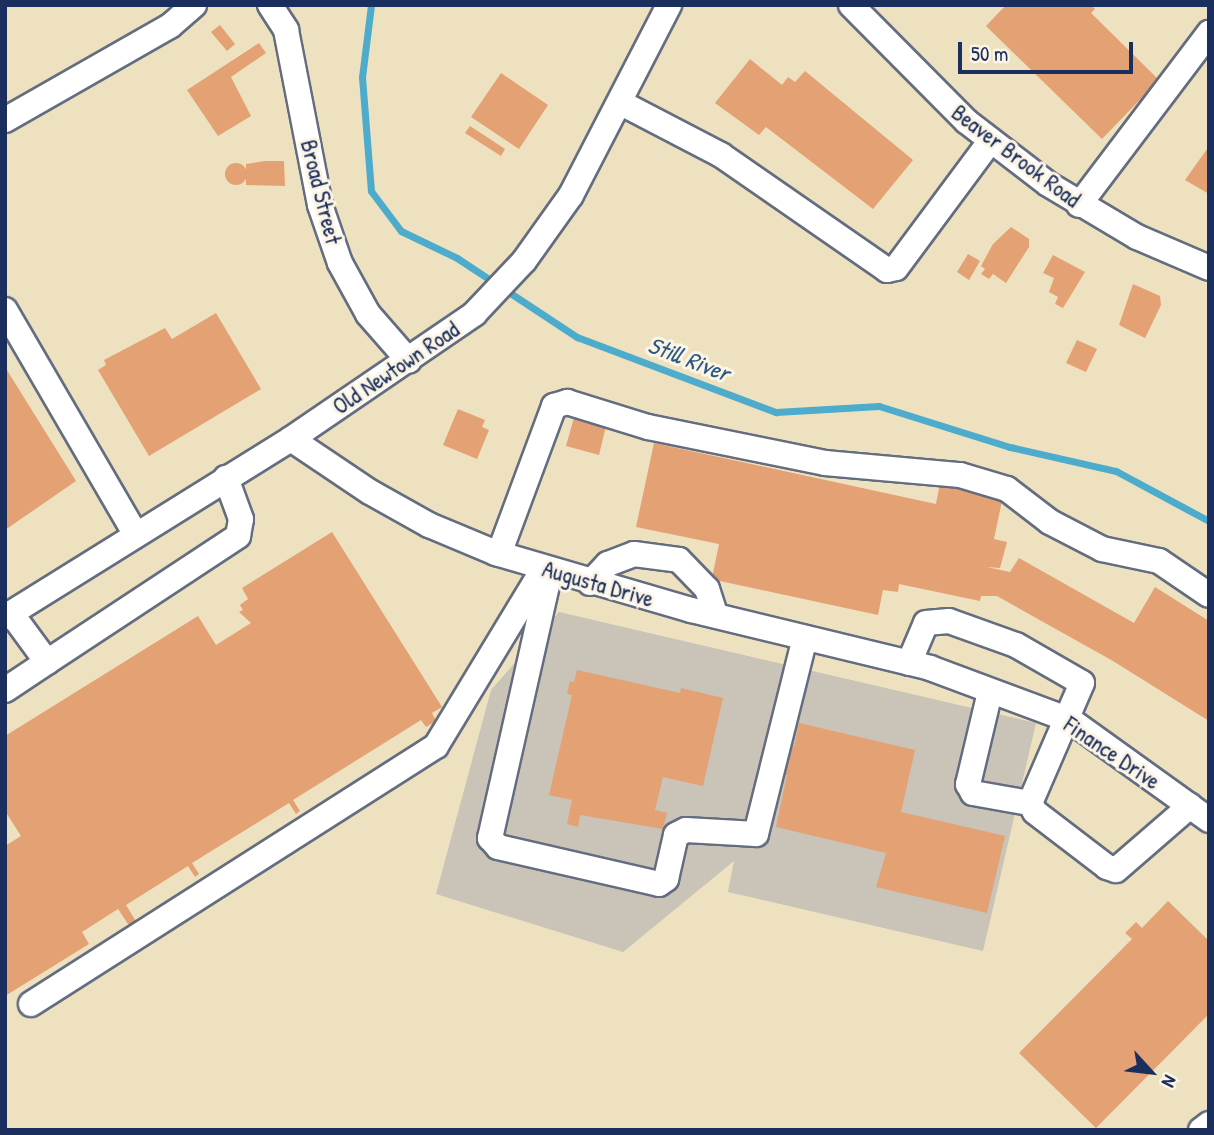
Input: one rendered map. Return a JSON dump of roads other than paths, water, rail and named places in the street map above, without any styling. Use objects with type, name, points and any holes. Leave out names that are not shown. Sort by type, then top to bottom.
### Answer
[{"type":"street","points":[[5,120],[170,26],[194,5]]},
{"type":"street","name":"Broad Street","points":[[270,5],[286,30],[320,205],[341,263],[368,314],[409,361]]},
{"type":"street","name":"Old Newtown Road","points":[[8,615],[291,439],[409,361],[474,314],[549,227],[571,195],[621,103],[668,5]]},
{"type":"street","name":"Beaver Brook Road","points":[[852,5],[917,76],[991,140],[1079,205],[1209,268]]},
{"type":"street","points":[[1079,205],[1209,33]]},
{"type":"street","points":[[621,103],[721,155],[887,270],[896,268],[991,140]]},
{"type":"street","points":[[5,310],[136,535]]},
{"type":"street","points":[[499,554],[554,406],[567,402],[648,427],[825,463],[960,475],[1007,489],[1050,522],[1102,550],[1159,561],[1209,595]]},
{"type":"street","name":"Augusta Drive","points":[[291,439],[429,525],[499,554],[590,583],[920,665]]},
{"type":"street","points":[[5,690],[238,536],[241,519],[226,478]]},
{"type":"street","points":[[590,583],[608,564],[634,554],[679,560],[707,589],[716,616]]},
{"type":"street","points":[[547,570],[490,838],[498,847],[659,884],[666,879],[676,835],[686,830],[755,834],[805,638]]},
{"type":"street","points":[[31,1004],[436,746],[547,570]]},
{"type":"street","points":[[8,615],[47,662]]},
{"type":"street","points":[[920,665],[926,623],[949,621],[1016,645],[1082,683],[1063,718],[1030,803]]},
{"type":"street","name":"Finance Drive","points":[[920,665],[1063,718],[1199,813]]},
{"type":"street","points":[[990,692],[968,784],[973,793],[1030,803]]},
{"type":"street","points":[[1030,803],[1035,812],[1116,870],[1199,813]]},
{"type":"street","points":[[1201,1130],[1209,1124]]},
{"type":"waterway","name":"Still River","points":[[371,5],[362,77],[371,191],[401,231],[457,258],[577,337],[776,412],[879,406],[1010,447],[1116,471],[1209,521]]}]
